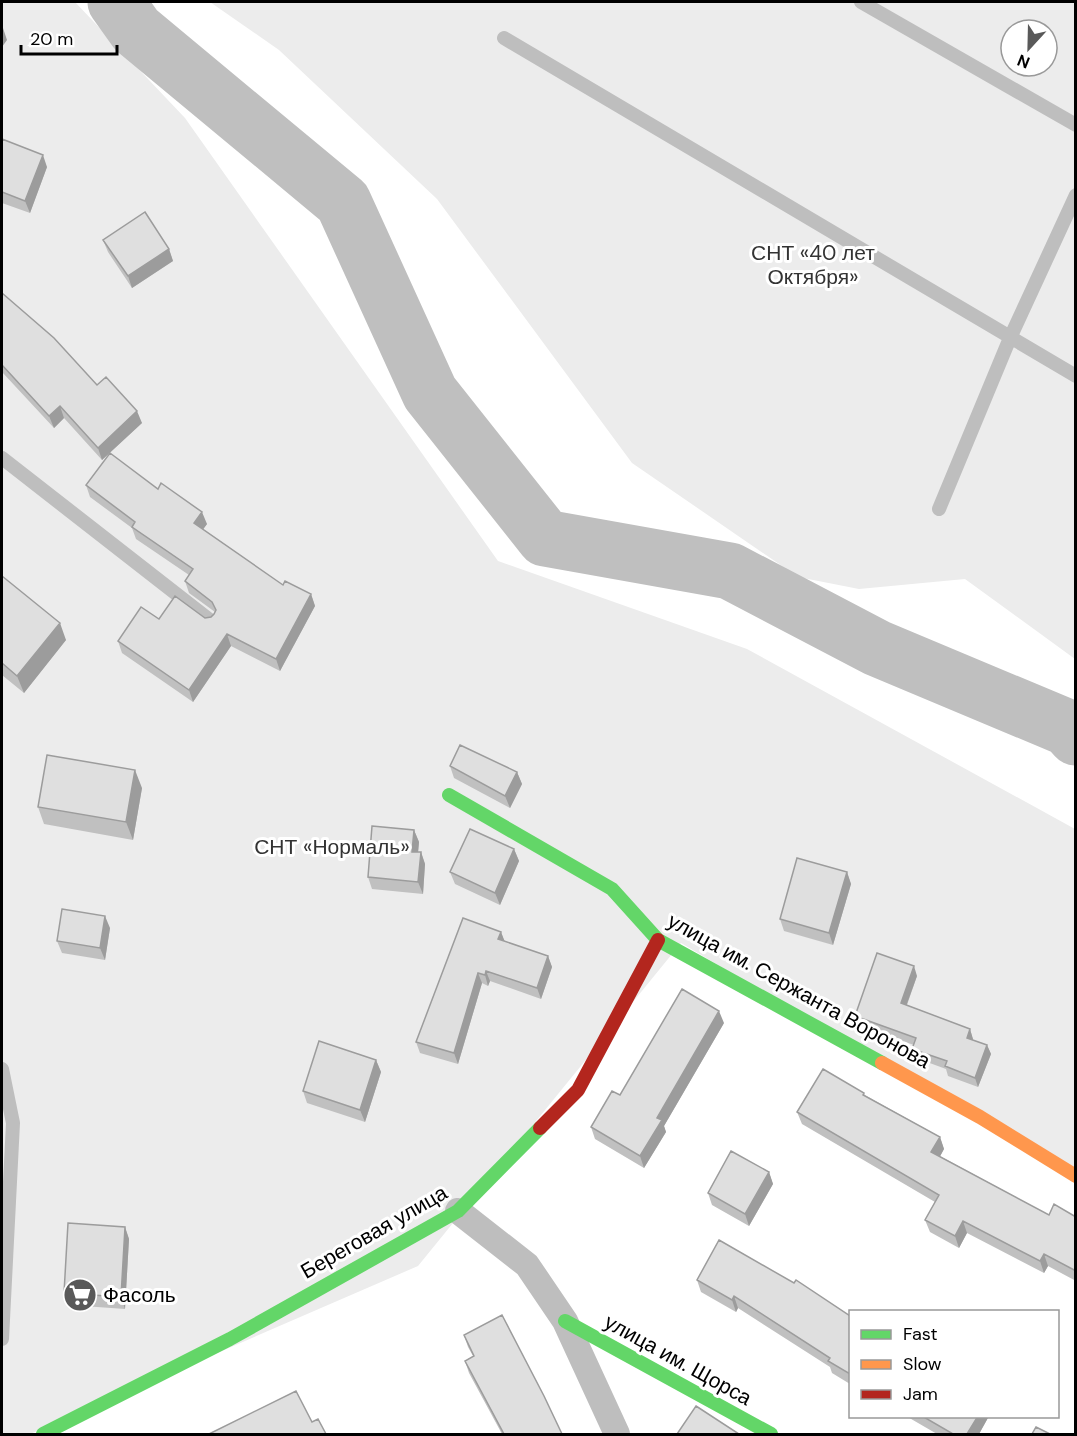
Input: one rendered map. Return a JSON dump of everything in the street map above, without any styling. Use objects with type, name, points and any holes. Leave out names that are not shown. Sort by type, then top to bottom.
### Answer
[{"type":"street","name":"улица им. Сержанта Воронова","points":[[449,795],[612,889],[658,940],[980,1116],[1076,1176]]},
{"type":"street","name":"Береговая улица","points":[[43,1434],[230,1338],[458,1211],[578,1090],[658,940]]},
{"type":"street","points":[[458,1211],[527,1265],[565,1322],[617,1434]]},
{"type":"street","name":"улица им. Щорса","points":[[565,1322],[771,1434]]},
{"type":"lane","points":[[861,2],[1076,124]]},
{"type":"lane","points":[[504,38],[1076,376]]},
{"type":"lane","points":[[939,509],[1010,338],[1076,195]]},
{"type":"lane","points":[[2,458],[212,621]]},
{"type":"lane","points":[[2,1069],[13,1123],[2,1339]]},
{"type":"green space","name":"СНТ «Нормаль»","points":[[2,2],[75,2],[185,118],[498,561],[747,649],[1075,829],[1075,1177],[681,943],[418,1266],[30,1434],[2,1434]]},
{"type":"green space","name":"СНТ «40 лет Октября»","points":[[210,2],[1075,2],[1075,659],[965,579],[859,589],[798,577],[632,463],[437,199],[279,50]]},
{"type":"building","points":[[2,139],[43,155],[25,201],[2,192]]},
{"type":"building","points":[[145,212],[169,249],[128,276],[103,240]]},
{"type":"building","points":[[2,293],[54,338],[97,385],[106,377],[137,411],[98,448],[60,406],[49,416],[2,365]]},
{"type":"building","points":[[110,453],[158,489],[161,483],[202,512],[194,523],[283,585],[285,581],[311,594],[276,659],[227,634],[189,690],[118,641],[141,607],[159,619],[175,596],[205,618],[211,617],[216,610],[212,602],[185,581],[193,569],[132,527],[135,522],[86,485]]},
{"type":"building","points":[[2,576],[60,623],[17,676],[2,663]]},
{"type":"building","points":[[460,745],[517,772],[505,796],[450,766]]},
{"type":"building","points":[[47,755],[135,770],[126,822],[38,807]]},
{"type":"building","points":[[372,826],[414,830],[412,852],[421,852],[418,882],[368,877]]},
{"type":"building","points":[[470,829],[514,849],[495,893],[450,872]]},
{"type":"building","points":[[797,858],[847,872],[829,933],[780,919]]},
{"type":"building","points":[[62,909],[105,916],[100,948],[57,941]]},
{"type":"building","points":[[463,918],[501,932],[498,939],[548,956],[537,988],[486,971],[485,975],[478,973],[454,1053],[416,1042]]},
{"type":"building","points":[[877,953],[914,966],[901,1003],[970,1029],[967,1038],[987,1045],[975,1078],[945,1066],[947,1061],[912,1049],[916,1038],[855,1016]]},
{"type":"building","points":[[682,989],[719,1011],[657,1118],[662,1120],[640,1156],[591,1127],[612,1091],[620,1095]]},
{"type":"building","points":[[319,1041],[376,1060],[360,1110],[303,1091]]},
{"type":"building","points":[[823,1069],[864,1093],[863,1095],[940,1137],[931,1152],[1049,1215],[1054,1204],[1076,1217],[1076,1271],[1044,1254],[1040,1261],[963,1221],[955,1236],[925,1220],[939,1195],[797,1112]]},
{"type":"building","points":[[731,1151],[769,1172],[745,1214],[708,1193]]},
{"type":"building","points":[[68,1223],[125,1227],[121,1297],[64,1293]]},
{"type":"building","points":[[719,1240],[794,1283],[796,1280],[849,1315],[849,1373],[828,1361],[830,1358],[734,1296],[732,1300],[697,1280]]},
{"type":"building","points":[[502,1315],[562,1434],[504,1434],[465,1361],[474,1356],[464,1335]]},
{"type":"building","points":[[296,1391],[312,1422],[318,1419],[326,1434],[209,1434]]},
{"type":"building","points":[[696,1406],[739,1434],[677,1434]]},
{"type":"building","points":[[925,1418],[977,1418],[967,1434],[953,1434]]},
{"type":"building","points":[[1036,1427],[1050,1434],[1032,1434]]},
{"type":"waterway","points":[[116,2],[136,30],[343,202],[430,393],[545,538],[730,571],[877,648],[1068,728],[1076,737]]},
{"type":"traffic: fast","points":[[449,795],[612,889],[658,940],[882,1063]]},
{"type":"traffic: fast","points":[[43,1434],[230,1339],[458,1211],[540,1128]]},
{"type":"traffic: fast","points":[[565,1321],[771,1434]]},
{"type":"traffic: slow","points":[[882,1063],[980,1117],[1076,1176]]},
{"type":"traffic: jam","points":[[540,1128],[578,1090],[658,940]]},
{"type":"place","name":"Фасоль","points":[[80,1295]]}]
